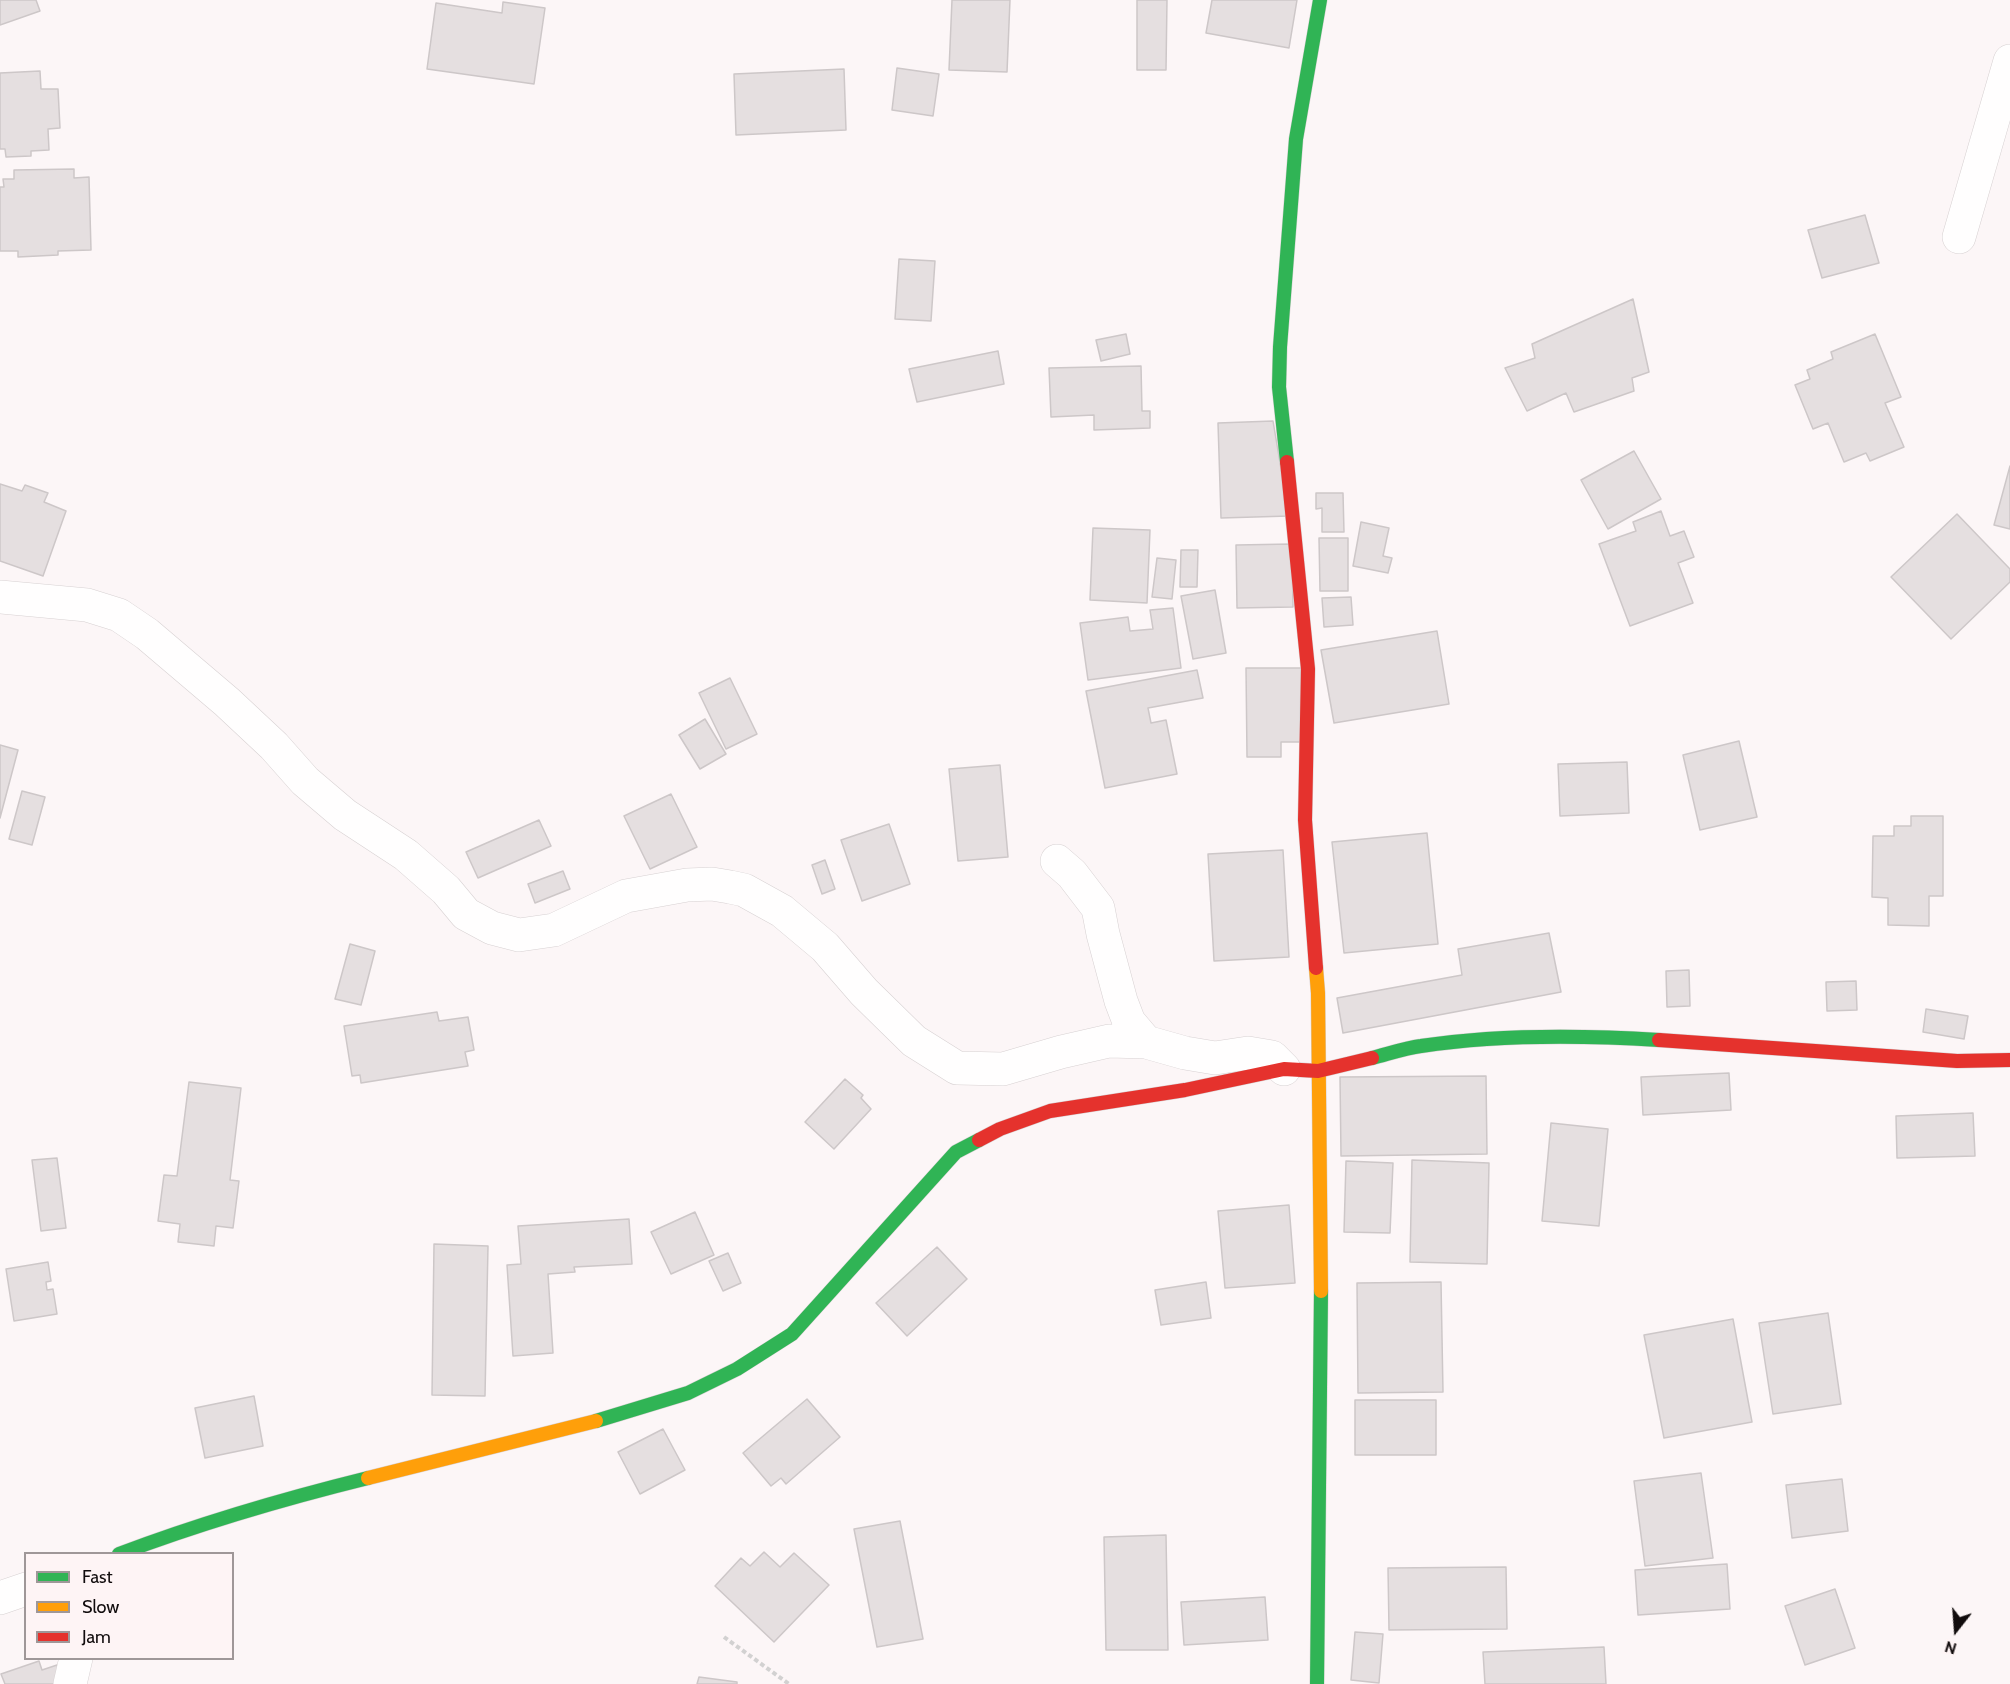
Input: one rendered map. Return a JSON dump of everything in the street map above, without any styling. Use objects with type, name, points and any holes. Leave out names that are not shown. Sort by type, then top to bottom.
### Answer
[{"type":"street","points":[[1317,1684],[1321,1261],[1318,993],[1305,820],[1308,669],[1279,387],[1296,139],[1320,0]]},
{"type":"street","points":[[1959,237],[2010,61]]},
{"type":"street","points":[[0,597],[87,605],[119,615],[147,634],[227,702],[274,747],[305,781],[345,815],[405,855],[446,890],[466,914],[492,928],[519,935],[554,930],[626,896],[687,885],[730,886],[744,890],[782,911],[825,947],[864,992],[914,1041],[957,1068],[1003,1069],[1109,1041],[1146,1042],[1185,1053],[1215,1058],[1248,1053],[1272,1057],[1284,1069]]},
{"type":"street","points":[[1057,861],[1085,889],[1098,909],[1121,1000],[1129,1022],[1146,1042]]},
{"type":"street","points":[[124,1552],[182,1530],[286,1498],[612,1417],[688,1393],[737,1369],[792,1335],[956,1152],[1000,1129],[1050,1111],[1185,1090],[1284,1069],[1318,1071],[1420,1046],[1530,1035],[1614,1037],[1957,1061],[2010,1060]]},
{"type":"street","points":[[0,1598],[24,1590]]},
{"type":"street","points":[[70,1684],[76,1660]]},
{"type":"path","points":[[724,1637],[789,1684]]},
{"type":"building","points":[[0,0],[36,0],[40,11],[0,25]]},
{"type":"building","points":[[952,0],[1010,0],[1007,72],[949,70]]},
{"type":"building","points":[[1137,0],[1167,0],[1166,70],[1137,70]]},
{"type":"building","points":[[1212,0],[1297,0],[1289,48],[1206,33]]},
{"type":"building","points":[[503,2],[545,8],[534,84],[427,69],[436,3],[502,13]]},
{"type":"building","points":[[897,68],[939,74],[933,116],[892,110]]},
{"type":"building","points":[[844,69],[846,130],[736,135],[734,74]]},
{"type":"building","points":[[40,71],[41,89],[58,89],[60,128],[48,129],[49,150],[31,151],[31,156],[6,157],[5,149],[0,149],[0,73]]},
{"type":"building","points":[[74,169],[74,178],[89,177],[91,250],[58,251],[58,255],[18,257],[18,251],[0,251],[0,187],[4,187],[3,179],[14,179],[14,170]]},
{"type":"building","points":[[1865,215],[1879,263],[1822,278],[1808,230]]},
{"type":"building","points":[[899,259],[935,261],[931,321],[895,319]]},
{"type":"building","points":[[1633,299],[1649,372],[1632,378],[1634,391],[1574,412],[1566,393],[1527,411],[1505,368],[1535,358],[1532,344]]},
{"type":"building","points":[[1126,334],[1130,354],[1101,361],[1096,340]]},
{"type":"building","points":[[1875,334],[1901,397],[1885,403],[1904,447],[1870,461],[1866,453],[1844,462],[1828,423],[1813,429],[1795,385],[1810,379],[1807,370],[1833,359],[1831,352]]},
{"type":"building","points":[[998,351],[1004,384],[917,402],[909,369]]},
{"type":"building","points":[[1141,366],[1142,411],[1150,411],[1150,428],[1094,430],[1094,415],[1051,417],[1049,368]]},
{"type":"building","points":[[1273,421],[1289,516],[1221,518],[1218,423]]},
{"type":"building","points":[[1634,451],[1661,499],[1608,529],[1581,480]]},
{"type":"building","points":[[2010,466],[2010,529],[1994,525]]},
{"type":"building","points":[[0,484],[22,491],[25,485],[48,493],[44,502],[66,511],[43,576],[0,561]]},
{"type":"building","points":[[1316,493],[1343,493],[1344,532],[1322,532],[1322,508],[1316,509]]},
{"type":"building","points":[[1661,511],[1670,536],[1684,531],[1694,557],[1678,563],[1693,603],[1630,626],[1599,544],[1636,531],[1633,522]]},
{"type":"building","points":[[1957,514],[2010,569],[2010,582],[1951,639],[1891,577]]},
{"type":"building","points":[[1361,522],[1389,528],[1383,556],[1392,558],[1388,573],[1353,566]]},
{"type":"building","points":[[1093,528],[1150,530],[1147,603],[1090,600]]},
{"type":"building","points":[[1319,538],[1348,538],[1348,591],[1320,591]]},
{"type":"building","points":[[1292,544],[1293,607],[1237,608],[1236,545]]},
{"type":"building","points":[[1181,550],[1198,550],[1197,587],[1180,587]]},
{"type":"building","points":[[1157,558],[1176,560],[1172,599],[1152,597]]},
{"type":"building","points":[[1215,590],[1226,653],[1193,659],[1181,596]]},
{"type":"building","points":[[1351,597],[1353,625],[1324,627],[1322,598]]},
{"type":"building","points":[[1173,608],[1181,668],[1088,680],[1080,623],[1128,617],[1130,631],[1153,629],[1150,610]]},
{"type":"building","points":[[1437,631],[1449,704],[1334,723],[1321,650]]},
{"type":"building","points":[[1246,668],[1301,668],[1301,742],[1281,742],[1281,757],[1247,757]]},
{"type":"building","points":[[1197,670],[1203,698],[1148,708],[1151,723],[1166,720],[1177,774],[1105,788],[1086,691]]},
{"type":"building","points":[[730,678],[757,734],[726,749],[699,693]]},
{"type":"building","points":[[705,719],[726,754],[700,769],[679,735]]},
{"type":"building","points":[[1739,741],[1757,817],[1700,830],[1683,755]]},
{"type":"building","points":[[0,745],[18,750],[0,818]]},
{"type":"building","points":[[1627,762],[1629,813],[1560,816],[1558,764]]},
{"type":"building","points":[[1000,765],[1008,857],[958,861],[949,769]]},
{"type":"building","points":[[22,791],[45,797],[32,845],[9,839]]},
{"type":"building","points":[[671,794],[697,847],[650,869],[624,816]]},
{"type":"building","points":[[1911,816],[1943,816],[1943,896],[1929,896],[1929,926],[1888,925],[1888,898],[1872,897],[1873,836],[1894,836],[1894,826],[1911,826]]},
{"type":"building","points":[[539,820],[551,846],[478,878],[466,852]]},
{"type":"building","points":[[889,824],[910,884],[862,901],[841,840]]},
{"type":"building","points":[[1427,833],[1438,944],[1344,953],[1332,842]]},
{"type":"building","points":[[1283,850],[1289,957],[1214,961],[1208,854]]},
{"type":"building","points":[[825,860],[835,889],[822,894],[812,865]]},
{"type":"building","points":[[563,871],[570,889],[535,903],[528,884]]},
{"type":"building","points":[[1549,933],[1561,992],[1343,1033],[1337,998],[1462,975],[1458,949]]},
{"type":"building","points":[[350,944],[375,951],[361,1005],[335,999]]},
{"type":"building","points":[[1689,970],[1690,1006],[1667,1007],[1666,971]]},
{"type":"building","points":[[1856,981],[1857,1010],[1827,1011],[1826,982]]},
{"type":"building","points":[[1926,1009],[1968,1016],[1964,1039],[1923,1032]]},
{"type":"building","points":[[437,1012],[439,1021],[468,1017],[474,1050],[465,1052],[468,1066],[361,1083],[360,1075],[352,1076],[344,1026]]},
{"type":"building","points":[[1729,1073],[1731,1110],[1643,1115],[1641,1077]]},
{"type":"building","points":[[1486,1076],[1487,1154],[1341,1156],[1340,1077]]},
{"type":"building","points":[[845,1079],[863,1095],[861,1098],[871,1109],[834,1149],[805,1122]]},
{"type":"building","points":[[189,1082],[241,1088],[230,1180],[239,1181],[233,1228],[216,1226],[214,1246],[178,1242],[180,1224],[158,1221],[164,1175],[177,1176]]},
{"type":"building","points":[[1973,1113],[1975,1156],[1897,1158],[1896,1116]]},
{"type":"building","points":[[1551,1123],[1608,1129],[1599,1226],[1542,1221]]},
{"type":"building","points":[[57,1158],[66,1228],[41,1231],[32,1160]]},
{"type":"building","points":[[1412,1160],[1489,1163],[1487,1264],[1410,1262]]},
{"type":"building","points":[[1346,1161],[1393,1163],[1390,1233],[1344,1232]]},
{"type":"building","points":[[1289,1205],[1295,1283],[1225,1288],[1218,1211]]},
{"type":"building","points":[[695,1212],[714,1255],[671,1274],[651,1232]]},
{"type":"building","points":[[629,1219],[632,1264],[574,1267],[575,1272],[548,1274],[553,1353],[513,1356],[507,1265],[521,1264],[518,1226]]},
{"type":"building","points":[[434,1244],[488,1246],[485,1396],[432,1395]]},
{"type":"building","points":[[937,1247],[967,1279],[907,1336],[876,1303]]},
{"type":"building","points":[[728,1253],[741,1283],[723,1291],[709,1261]]},
{"type":"building","points":[[48,1262],[51,1281],[46,1282],[47,1290],[53,1289],[57,1314],[14,1321],[6,1269]]},
{"type":"building","points":[[1206,1282],[1211,1318],[1161,1325],[1155,1290]]},
{"type":"building","points":[[1441,1282],[1443,1392],[1358,1393],[1357,1283]]},
{"type":"building","points":[[1828,1313],[1841,1404],[1773,1414],[1759,1323]]},
{"type":"building","points":[[1733,1319],[1752,1422],[1664,1438],[1644,1335]]},
{"type":"building","points":[[254,1396],[263,1446],[205,1458],[195,1408]]},
{"type":"building","points":[[807,1399],[840,1437],[786,1484],[781,1478],[771,1486],[743,1453]]},
{"type":"building","points":[[1355,1400],[1436,1400],[1436,1455],[1355,1455]]},
{"type":"building","points":[[663,1429],[685,1470],[640,1494],[618,1452]]},
{"type":"building","points":[[1701,1473],[1713,1558],[1645,1566],[1634,1481]]},
{"type":"building","points":[[1842,1479],[1848,1531],[1792,1538],[1786,1485]]},
{"type":"building","points":[[900,1521],[923,1639],[877,1647],[854,1529]]},
{"type":"building","points":[[1166,1535],[1168,1650],[1106,1650],[1104,1537]]},
{"type":"building","points":[[764,1552],[780,1567],[794,1553],[829,1585],[774,1642],[715,1586],[741,1558],[750,1566]]},
{"type":"building","points":[[1727,1564],[1730,1609],[1638,1615],[1635,1570]]},
{"type":"building","points":[[1506,1567],[1507,1629],[1389,1630],[1388,1568]]},
{"type":"building","points":[[1835,1589],[1855,1648],[1805,1665],[1785,1606]]},
{"type":"building","points":[[1265,1597],[1268,1640],[1184,1645],[1181,1602]]},
{"type":"building","points":[[1355,1632],[1383,1634],[1379,1683],[1351,1680]]},
{"type":"building","points":[[1604,1647],[1606,1684],[1485,1684],[1483,1652]]},
{"type":"building","points":[[39,1661],[42,1670],[57,1665],[63,1684],[5,1684],[1,1674]]},
{"type":"building","points":[[699,1677],[737,1682],[737,1684],[697,1684]]},
{"type":"traffic: fast","points":[[1287,462],[1279,387],[1280,347],[1296,139],[1320,0]]},
{"type":"traffic: fast","points":[[1372,1058],[1415,1047],[1480,1039],[1600,1037],[1659,1040]]},
{"type":"traffic: fast","points":[[596,1421],[688,1393],[737,1369],[792,1334],[956,1152],[979,1140]]},
{"type":"traffic: fast","points":[[1317,1684],[1321,1291]]},
{"type":"traffic: fast","points":[[125,1552],[242,1512],[368,1478]]},
{"type":"traffic: slow","points":[[1316,968],[1321,1291]]},
{"type":"traffic: slow","points":[[368,1478],[596,1421]]},
{"type":"traffic: jam","points":[[1287,462],[1308,669],[1305,820],[1316,968]]},
{"type":"traffic: jam","points":[[1659,1040],[1957,1061],[2010,1060]]},
{"type":"traffic: jam","points":[[979,1140],[1000,1129],[1050,1111],[1185,1090],[1284,1069],[1318,1071],[1372,1058]]}]
